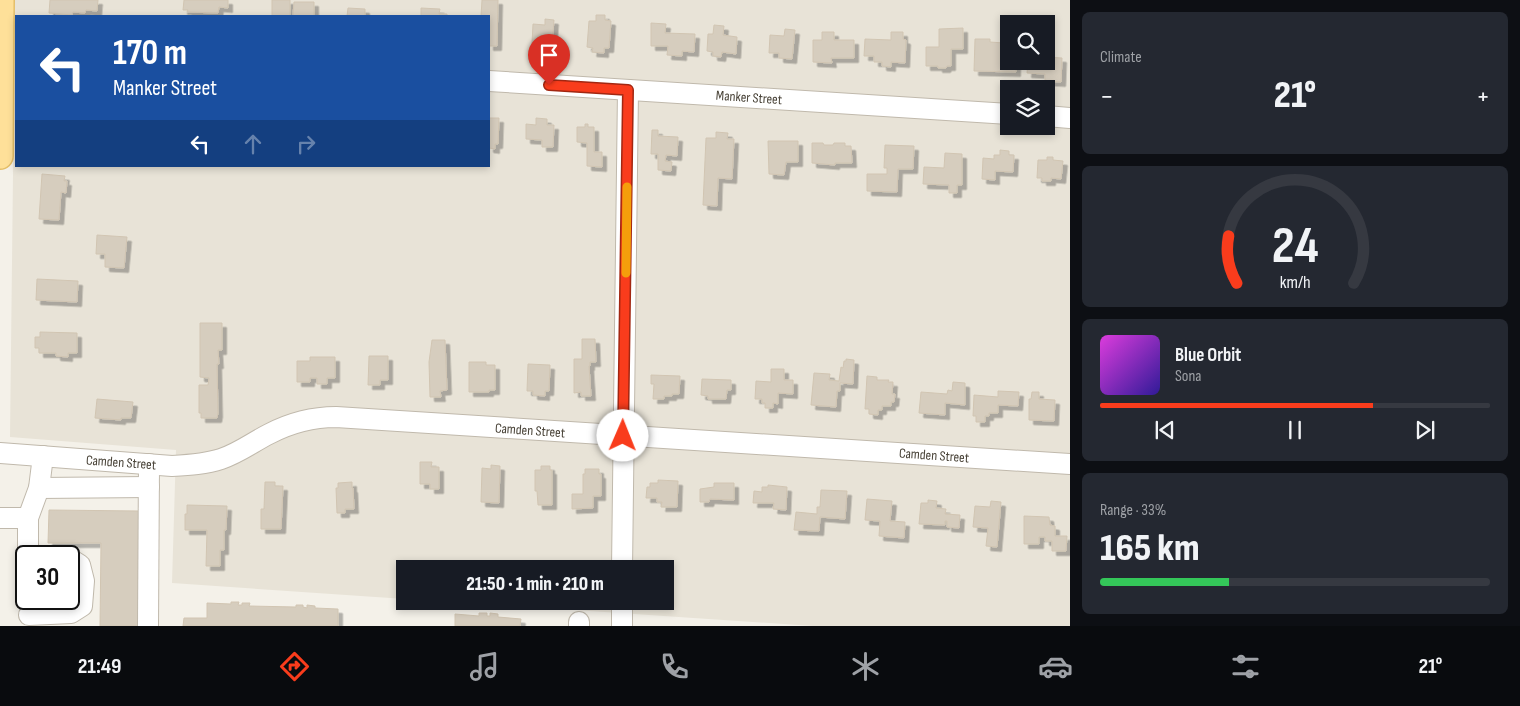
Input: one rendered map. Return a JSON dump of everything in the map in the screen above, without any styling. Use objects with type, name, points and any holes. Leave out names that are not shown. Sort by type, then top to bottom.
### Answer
[{"type":"main road","points":[[0,156],[1,0]]},
{"type":"street","points":[[0,51],[15,52]]},
{"type":"street","name":"Manker Street","points":[[490,81],[1000,113]]},
{"type":"street","points":[[622,560],[628,90]]},
{"type":"street","points":[[1055,117],[1070,118]]},
{"type":"street","name":"Camden Street","points":[[0,453],[188,465],[212,462],[237,452],[284,427],[304,421],[331,417],[1070,464]]},
{"type":"street","points":[[28,545],[28,518],[39,488],[43,456]]},
{"type":"street","points":[[148,626],[149,464]]},
{"type":"street","points":[[39,488],[149,488]]},
{"type":"street","points":[[0,518],[28,518]]},
{"type":"street","points":[[80,565],[84,581],[82,606],[80,607]]},
{"type":"street","points":[[29,613],[70,612],[74,610]]},
{"type":"street","points":[[622,610],[622,626]]},
{"type":"shaded area","points":[[15,0],[1070,0],[1070,626],[813,626],[575,610],[674,610],[674,560],[396,560],[396,598],[172,583],[176,450],[10,437]]},
{"type":"building","points":[[50,0],[98,0],[97,11],[73,12],[72,15],[49,13]]},
{"type":"building","points":[[184,0],[228,0],[228,8],[219,7],[218,13],[187,12],[188,10],[183,10]]},
{"type":"building","points":[[272,0],[290,0],[290,15],[272,15]]},
{"type":"building","points":[[482,0],[498,0],[497,46],[490,46],[490,15],[481,15]]},
{"type":"building","points":[[294,2],[314,2],[314,15],[293,15]]},
{"type":"building","points":[[348,8],[365,9],[365,15],[347,15]]},
{"type":"building","points":[[421,8],[440,9],[439,14],[447,14],[447,15],[421,15]]},
{"type":"building","points":[[596,15],[605,15],[605,20],[611,21],[609,48],[604,48],[604,53],[592,52],[593,48],[587,47],[589,21],[596,21]]},
{"type":"building","points":[[545,19],[554,20],[552,44],[546,43],[546,46],[532,43],[533,24],[545,25]]},
{"type":"building","points":[[651,23],[666,24],[665,33],[695,34],[694,52],[682,51],[682,56],[667,55],[668,46],[651,46]]},
{"type":"building","points":[[714,25],[724,26],[723,35],[737,37],[736,54],[722,52],[721,57],[713,56],[713,52],[707,51],[708,34],[713,34]]},
{"type":"building","points":[[963,28],[963,49],[951,49],[951,66],[938,68],[938,66],[926,66],[926,47],[939,47],[939,29]]},
{"type":"building","points":[[785,29],[795,30],[792,59],[779,58],[779,53],[769,53],[770,35],[784,36]]},
{"type":"building","points":[[822,32],[834,32],[834,40],[854,40],[854,58],[831,58],[832,63],[813,62],[813,40],[822,40]]},
{"type":"building","points":[[891,32],[903,32],[903,39],[906,40],[905,63],[891,62],[891,67],[882,66],[882,62],[874,62],[874,56],[864,56],[865,39],[891,40]]},
{"type":"building","points":[[975,39],[990,39],[990,42],[1000,43],[1000,70],[1016,70],[1016,72],[974,71]]},
{"type":"building","points":[[1055,58],[1062,58],[1061,82],[1045,80],[1045,74],[1027,73],[1027,70],[1055,70]]},
{"type":"building","points":[[490,118],[499,118],[498,144],[495,144],[495,149],[490,148]]},
{"type":"building","points":[[536,118],[547,119],[547,125],[554,125],[553,147],[542,147],[542,140],[526,139],[526,124],[536,125]]},
{"type":"building","points":[[585,124],[588,124],[588,127],[594,127],[594,152],[602,152],[602,167],[587,166],[587,143],[577,142],[577,127],[585,127]]},
{"type":"building","points":[[652,130],[658,130],[658,136],[678,137],[677,156],[666,155],[665,161],[672,162],[671,171],[658,170],[658,154],[651,154]]},
{"type":"building","points":[[716,132],[728,133],[727,139],[734,139],[732,179],[718,178],[717,206],[703,205],[706,138],[716,138]]},
{"type":"building","points":[[768,141],[798,141],[798,162],[786,162],[784,175],[769,174]]},
{"type":"building","points":[[812,143],[833,145],[834,143],[845,143],[845,146],[851,146],[852,163],[835,163],[835,165],[812,163]]},
{"type":"building","points":[[885,145],[914,146],[913,169],[898,169],[897,192],[867,191],[867,174],[887,174],[887,168],[884,168]]},
{"type":"building","points":[[1000,150],[1009,151],[1009,155],[1014,155],[1013,172],[995,171],[995,180],[982,179],[983,158],[994,159],[994,155],[1000,155]]},
{"type":"building","points":[[945,153],[962,154],[962,185],[957,185],[957,193],[949,193],[949,185],[923,184],[924,167],[944,168]]},
{"type":"building","points":[[1047,157],[1063,161],[1061,179],[1051,178],[1051,181],[1042,181],[1042,178],[1037,178],[1038,160],[1047,160]]},
{"type":"building","points":[[42,174],[65,176],[64,181],[67,181],[66,193],[61,192],[59,220],[39,219]]},
{"type":"building","points":[[97,235],[127,237],[124,268],[105,267],[105,254],[96,254]]},
{"type":"building","points":[[37,279],[78,281],[77,302],[36,300]]},
{"type":"building","points":[[200,323],[222,323],[222,350],[218,350],[219,364],[217,364],[217,418],[201,418],[201,413],[199,413],[199,385],[208,385],[209,378],[200,377]]},
{"type":"building","points":[[40,332],[77,333],[77,353],[68,353],[68,357],[56,356],[56,353],[39,353],[39,348],[35,348],[35,337],[40,337]]},
{"type":"building","points":[[582,339],[595,339],[596,362],[590,362],[589,366],[591,396],[581,396],[581,392],[574,393],[574,359],[582,359]]},
{"type":"building","points":[[432,340],[445,340],[447,390],[440,391],[441,397],[430,397],[429,362]]},
{"type":"building","points":[[369,356],[388,356],[388,380],[380,380],[380,385],[368,385]]},
{"type":"building","points":[[310,357],[335,357],[335,378],[327,378],[327,384],[317,384],[317,378],[310,378],[310,382],[297,382],[297,361],[310,361]]},
{"type":"building","points":[[846,359],[854,360],[853,384],[840,383],[840,391],[837,391],[836,407],[811,405],[814,373],[830,374],[829,380],[839,381],[841,367],[843,368]]},
{"type":"building","points":[[469,362],[486,362],[486,365],[495,365],[495,390],[489,390],[489,392],[469,392]]},
{"type":"building","points":[[528,364],[550,365],[549,391],[545,391],[545,396],[533,395],[533,391],[527,391]]},
{"type":"building","points":[[771,369],[784,369],[784,380],[793,380],[793,394],[778,393],[778,404],[773,403],[773,408],[765,408],[765,403],[762,403],[762,399],[755,399],[756,381],[771,382]]},
{"type":"building","points":[[651,375],[680,376],[679,394],[664,396],[664,399],[653,399],[654,384],[651,384]]},
{"type":"building","points":[[867,376],[877,377],[877,380],[893,382],[892,394],[895,394],[894,402],[891,402],[891,406],[882,406],[882,410],[878,410],[878,415],[869,414],[869,409],[865,409]]},
{"type":"building","points":[[702,379],[731,380],[731,390],[727,390],[726,399],[708,399],[708,396],[701,395]]},
{"type":"building","points":[[953,382],[965,383],[965,405],[945,403],[945,415],[919,413],[921,392],[947,394],[948,390],[952,391]]},
{"type":"building","points":[[998,391],[1019,392],[1018,406],[998,405],[998,413],[989,413],[989,416],[985,416],[985,422],[976,422],[976,416],[973,416],[974,395],[998,397]]},
{"type":"building","points":[[1032,392],[1039,392],[1039,399],[1055,400],[1054,421],[1029,420],[1029,399],[1031,399]]},
{"type":"building","points":[[97,399],[133,402],[131,418],[121,418],[121,420],[95,418]]},
{"type":"building","points":[[420,462],[432,462],[431,467],[439,467],[439,489],[430,489],[430,484],[420,484]]},
{"type":"building","points":[[491,465],[500,466],[499,503],[481,502],[482,468],[491,469]]},
{"type":"building","points":[[541,466],[550,466],[550,470],[552,470],[552,505],[538,505],[537,491],[535,491],[535,470],[541,470]]},
{"type":"building","points":[[585,469],[599,469],[599,474],[601,474],[601,496],[593,496],[593,508],[572,509],[572,494],[583,494],[583,474],[585,474]]},
{"type":"building","points":[[658,480],[678,481],[677,507],[661,507],[662,502],[657,502],[657,498],[646,498],[647,487],[650,487],[650,483],[658,483]]},
{"type":"building","points":[[265,482],[275,482],[275,486],[283,486],[281,529],[261,529],[261,509],[264,509]]},
{"type":"building","points":[[352,482],[354,509],[345,509],[345,513],[337,513],[336,488],[338,488],[338,483]]},
{"type":"building","points":[[714,483],[734,483],[734,500],[710,499],[709,502],[700,502],[700,489],[714,487]]},
{"type":"building","points":[[768,485],[787,487],[786,510],[773,509],[774,503],[753,503],[754,491],[762,492],[762,487],[768,487]]},
{"type":"building","points":[[821,490],[847,491],[845,519],[820,517],[819,531],[794,530],[796,512],[817,514],[817,507],[820,507]]},
{"type":"building","points":[[867,499],[892,501],[890,521],[905,522],[904,538],[879,536],[880,521],[865,520]]},
{"type":"building","points":[[928,500],[937,501],[936,508],[946,509],[945,514],[960,515],[959,528],[947,527],[947,521],[945,521],[945,525],[919,524],[921,503],[928,503]]},
{"type":"building","points":[[991,501],[1001,502],[997,547],[986,546],[988,528],[973,527],[975,506],[990,507]]},
{"type":"building","points":[[187,505],[227,506],[224,550],[220,550],[220,566],[206,566],[207,530],[185,530]]},
{"type":"building","points":[[49,510],[140,511],[139,626],[100,626],[101,543],[48,543]]},
{"type":"building","points":[[1024,516],[1049,517],[1050,525],[1055,526],[1055,536],[1067,536],[1066,551],[1052,551],[1052,541],[1045,541],[1045,537],[1039,537],[1039,544],[1024,544]]},
{"type":"building","points":[[231,602],[239,602],[238,605],[250,603],[249,606],[296,607],[296,605],[303,605],[303,607],[307,608],[307,605],[315,606],[315,608],[338,609],[338,626],[183,626],[184,618],[207,618],[207,603],[231,604]]},
{"type":"building","points":[[479,613],[487,613],[487,616],[490,616],[490,613],[498,614],[498,617],[521,619],[520,626],[455,626],[455,614],[479,616]]},
{"type":"slow traffic","points":[[626,273],[627,187]]},
{"type":"route","points":[[549,85],[628,90],[623,436]]}]
